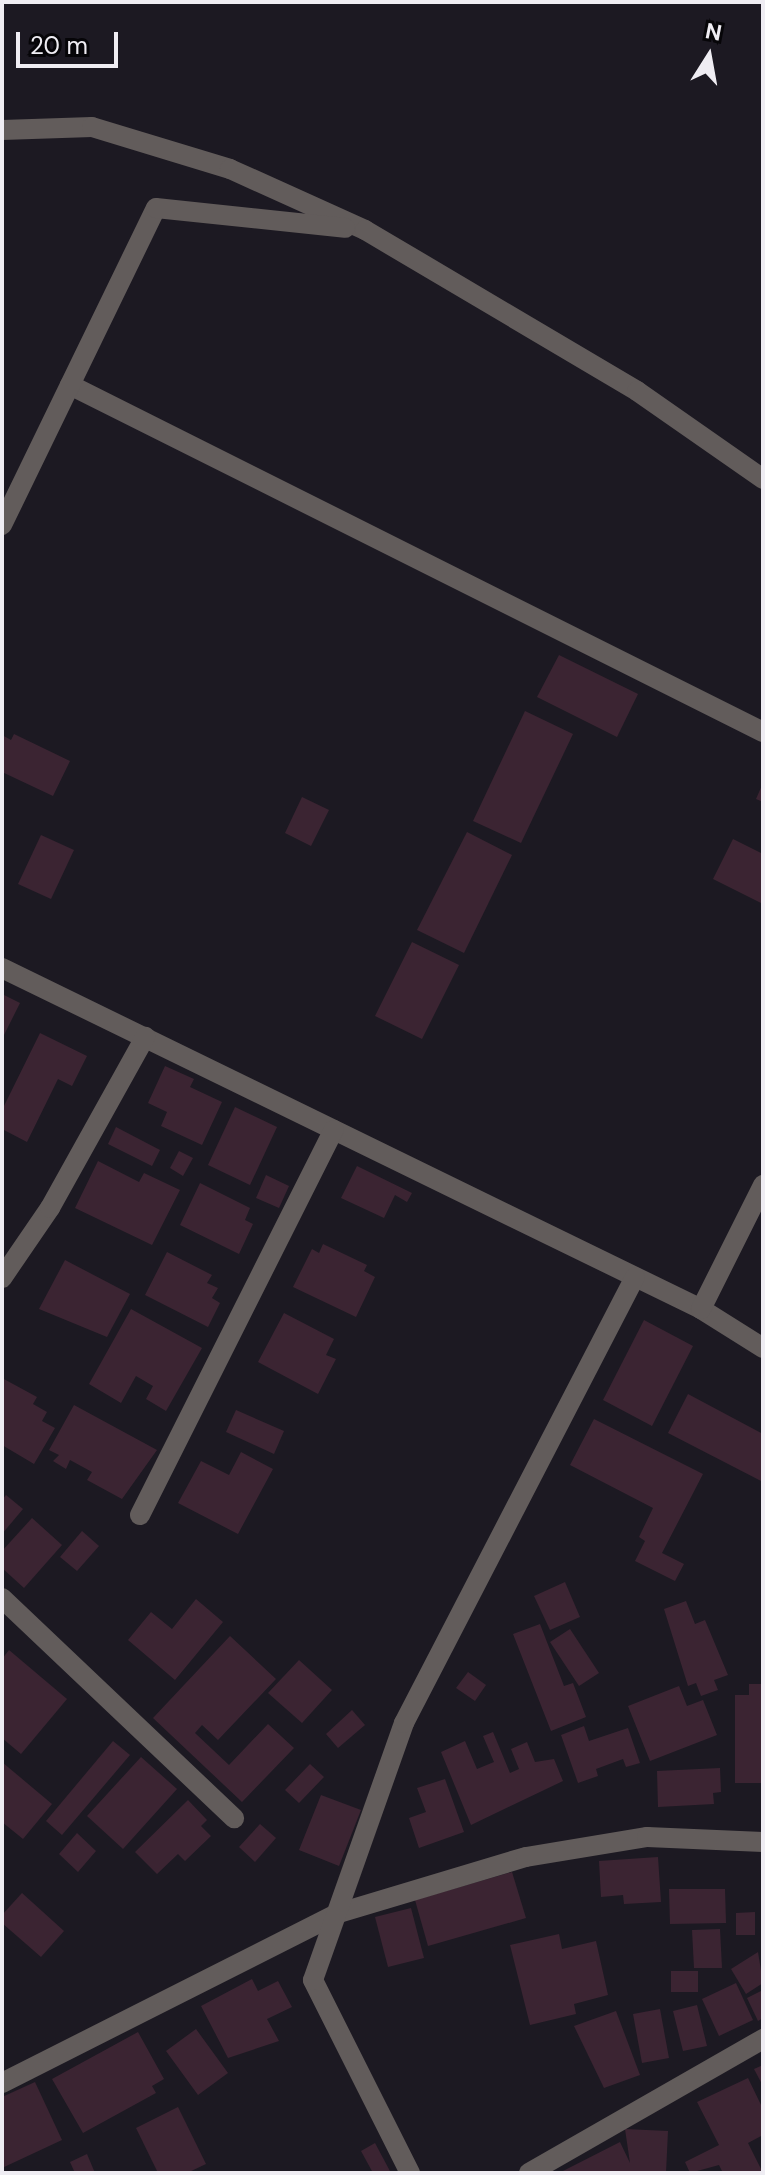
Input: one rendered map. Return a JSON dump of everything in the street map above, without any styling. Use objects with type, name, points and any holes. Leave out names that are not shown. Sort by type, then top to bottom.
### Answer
[{"type":"street","points":[[2,130],[92,127],[230,169],[365,230],[637,391],[763,479]]},
{"type":"street","points":[[2,525],[156,208],[365,230]]},
{"type":"street","points":[[70,385],[763,732]]},
{"type":"street","points":[[2,968],[701,1309],[763,1348]]},
{"type":"street","points":[[2,1278],[50,1208],[145,1037]]},
{"type":"street","points":[[140,1515],[334,1130]]},
{"type":"street","points":[[701,1309],[763,1185]]},
{"type":"street","points":[[410,2173],[313,1980],[404,1723],[635,1277]]},
{"type":"street","points":[[2,1598],[234,1818]]},
{"type":"street","points":[[2,2083],[339,1913],[526,1857],[647,1837],[763,1842]]},
{"type":"street","points":[[529,2173],[763,2039]]},
{"type":"building","points":[[559,655],[638,694],[617,737],[537,697]]},
{"type":"building","points":[[525,711],[573,734],[521,843],[473,821]]},
{"type":"building","points":[[14,734],[70,761],[53,796],[2,772],[2,735],[11,740]]},
{"type":"building","points":[[763,783],[763,802],[756,799]]},
{"type":"building","points":[[302,797],[329,810],[311,846],[285,833]]},
{"type":"building","points":[[467,832],[512,855],[464,953],[417,930]]},
{"type":"building","points":[[41,835],[74,850],[51,899],[18,884]]},
{"type":"building","points":[[733,839],[763,854],[763,904],[713,879]]},
{"type":"building","points":[[412,942],[459,965],[422,1039],[375,1016]]},
{"type":"building","points":[[2,994],[20,1003],[2,1039]]},
{"type":"building","points":[[40,1033],[87,1056],[72,1086],[58,1079],[27,1142],[2,1129],[2,1110]]},
{"type":"building","points":[[165,1066],[194,1079],[190,1087],[222,1102],[202,1145],[161,1126],[167,1112],[148,1103]]},
{"type":"building","points":[[235,1107],[277,1127],[250,1185],[208,1165]]},
{"type":"building","points":[[116,1127],[160,1150],[152,1166],[108,1144]]},
{"type":"building","points":[[179,1151],[193,1158],[183,1176],[170,1168]]},
{"type":"building","points":[[98,1161],[139,1182],[144,1173],[180,1190],[152,1245],[75,1208]]},
{"type":"building","points":[[357,1166],[412,1193],[407,1202],[395,1195],[384,1218],[341,1198]]},
{"type":"building","points":[[266,1175],[289,1186],[279,1208],[256,1198]]},
{"type":"building","points":[[200,1183],[250,1208],[245,1220],[253,1224],[239,1254],[180,1225]]},
{"type":"building","points":[[323,1244],[367,1265],[364,1271],[375,1277],[356,1317],[293,1287],[312,1249],[319,1253]]},
{"type":"building","points":[[167,1252],[212,1275],[207,1283],[218,1288],[212,1298],[220,1303],[208,1327],[145,1295]]},
{"type":"building","points":[[65,1260],[130,1294],[107,1337],[39,1309]]},
{"type":"building","points":[[131,1309],[202,1348],[166,1411],[146,1399],[153,1386],[136,1376],[121,1403],[89,1384]]},
{"type":"building","points":[[284,1313],[334,1339],[326,1355],[336,1359],[318,1394],[258,1362]]},
{"type":"building","points":[[644,1320],[693,1346],[652,1426],[603,1400]]},
{"type":"building","points":[[2,1378],[37,1397],[33,1404],[47,1412],[42,1421],[55,1428],[34,1464],[2,1445]]},
{"type":"building","points":[[688,1394],[763,1434],[763,1482],[668,1433]]},
{"type":"building","points":[[74,1405],[157,1450],[122,1499],[87,1480],[92,1472],[70,1460],[66,1469],[53,1461],[59,1455],[49,1450]]},
{"type":"building","points":[[236,1410],[284,1431],[274,1454],[226,1432]]},
{"type":"building","points":[[594,1419],[703,1474],[662,1553],[684,1564],[675,1581],[635,1561],[645,1541],[639,1537],[653,1508],[570,1465]]},
{"type":"building","points":[[241,1452],[273,1469],[238,1534],[178,1503],[201,1461],[229,1475]]},
{"type":"building","points":[[6,1495],[23,1509],[2,1534],[2,1500]]},
{"type":"building","points":[[32,1518],[62,1545],[24,1588],[2,1568],[2,1551]]},
{"type":"building","points":[[82,1531],[99,1546],[77,1571],[60,1557]]},
{"type":"building","points":[[565,1582],[580,1617],[550,1630],[534,1596]]},
{"type":"building","points":[[196,1599],[223,1622],[175,1680],[128,1640],[151,1612],[172,1629]]},
{"type":"building","points":[[686,1601],[695,1624],[705,1620],[728,1675],[714,1680],[718,1690],[701,1696],[696,1683],[688,1686],[664,1609]]},
{"type":"building","points":[[540,1624],[564,1686],[573,1683],[586,1717],[551,1731],[513,1634]]},
{"type":"building","points":[[570,1629],[599,1673],[579,1686],[550,1642]]},
{"type":"building","points":[[230,1636],[276,1679],[218,1740],[202,1725],[195,1733],[229,1765],[268,1724],[294,1748],[242,1802],[153,1718]]},
{"type":"building","points":[[9,1650],[67,1699],[21,1754],[2,1738],[2,1659]]},
{"type":"building","points":[[299,1660],[332,1690],[302,1723],[268,1693]]},
{"type":"building","points":[[468,1672],[486,1685],[475,1701],[456,1688]]},
{"type":"building","points":[[749,1684],[763,1684],[763,1783],[735,1783],[735,1695],[749,1695]]},
{"type":"building","points":[[679,1686],[687,1706],[703,1700],[717,1735],[650,1761],[628,1706]]},
{"type":"building","points":[[352,1710],[365,1725],[338,1748],[326,1734]]},
{"type":"building","points":[[584,1726],[589,1741],[628,1728],[640,1763],[626,1767],[623,1759],[596,1769],[598,1776],[578,1783],[561,1735]]},
{"type":"building","points":[[493,1732],[510,1773],[519,1769],[511,1749],[527,1742],[535,1762],[554,1759],[563,1781],[471,1825],[441,1752],[465,1741],[477,1769],[494,1762],[483,1736]]},
{"type":"building","points":[[113,1741],[130,1755],[62,1835],[46,1821]]},
{"type":"building","points":[[141,1757],[177,1789],[123,1849],[87,1816]]},
{"type":"building","points":[[2,1762],[52,1804],[23,1839],[2,1822]]},
{"type":"building","points":[[310,1764],[324,1777],[299,1803],[285,1790]]},
{"type":"building","points":[[720,1768],[721,1792],[713,1793],[714,1804],[658,1807],[657,1771]]},
{"type":"building","points":[[445,1779],[464,1832],[419,1848],[409,1818],[426,1812],[417,1788]]},
{"type":"building","points":[[321,1795],[361,1810],[339,1866],[299,1850]]},
{"type":"building","points":[[188,1800],[207,1820],[201,1826],[211,1836],[185,1861],[178,1854],[157,1874],[135,1852]]},
{"type":"building","points":[[260,1824],[276,1838],[255,1862],[239,1847]]},
{"type":"building","points":[[77,1833],[96,1851],[78,1872],[59,1854]]},
{"type":"building","points":[[658,1857],[661,1902],[624,1904],[623,1895],[601,1897],[599,1861]]},
{"type":"building","points":[[512,1872],[526,1918],[428,1946],[415,1900]]},
{"type":"building","points":[[669,1889],[725,1889],[726,1923],[670,1924]]},
{"type":"building","points":[[22,1893],[64,1931],[41,1957],[2,1923],[2,1915]]},
{"type":"building","points":[[411,1908],[424,1958],[388,1967],[375,1917]]},
{"type":"building","points":[[755,1912],[755,1935],[736,1935],[736,1913]]},
{"type":"building","points":[[720,1929],[722,1968],[694,1968],[692,1930]]},
{"type":"building","points":[[559,1934],[562,1949],[596,1941],[608,1995],[574,2004],[576,2014],[530,2025],[510,1945]]},
{"type":"building","points":[[758,1952],[763,1983],[746,1994],[731,1969]]},
{"type":"building","points":[[671,1971],[698,1971],[698,1992],[671,1992]]},
{"type":"building","points":[[252,1979],[258,1991],[278,1981],[292,2007],[267,2019],[279,2041],[228,2058],[201,2006]]},
{"type":"building","points":[[736,1983],[753,2020],[719,2036],[702,1999]]},
{"type":"building","points":[[763,1990],[763,2018],[758,2021],[747,1998]]},
{"type":"building","points":[[697,2005],[707,2046],[683,2051],[673,2011]]},
{"type":"building","points":[[660,2009],[669,2058],[642,2063],[633,2014]]},
{"type":"building","points":[[616,2011],[640,2075],[604,2088],[574,2026]]},
{"type":"building","points":[[196,2029],[228,2073],[198,2095],[166,2051]]},
{"type":"building","points":[[138,2032],[164,2079],[152,2086],[156,2093],[83,2133],[52,2079]]},
{"type":"building","points":[[763,2065],[763,2086],[754,2069]]},
{"type":"building","points":[[748,2078],[763,2109],[763,2135],[748,2143],[763,2173],[723,2173],[719,2165],[690,2173],[685,2162],[719,2145],[697,2102]]},
{"type":"building","points":[[35,2082],[62,2140],[2,2168],[2,2097]]},
{"type":"building","points":[[178,2107],[206,2164],[187,2173],[158,2173],[136,2128]]},
{"type":"building","points":[[625,2129],[668,2131],[666,2173],[559,2173],[620,2142],[630,2163]]},
{"type":"building","points":[[375,2143],[391,2173],[373,2173],[361,2151]]},
{"type":"building","points":[[87,2154],[95,2173],[75,2173],[70,2162]]}]
